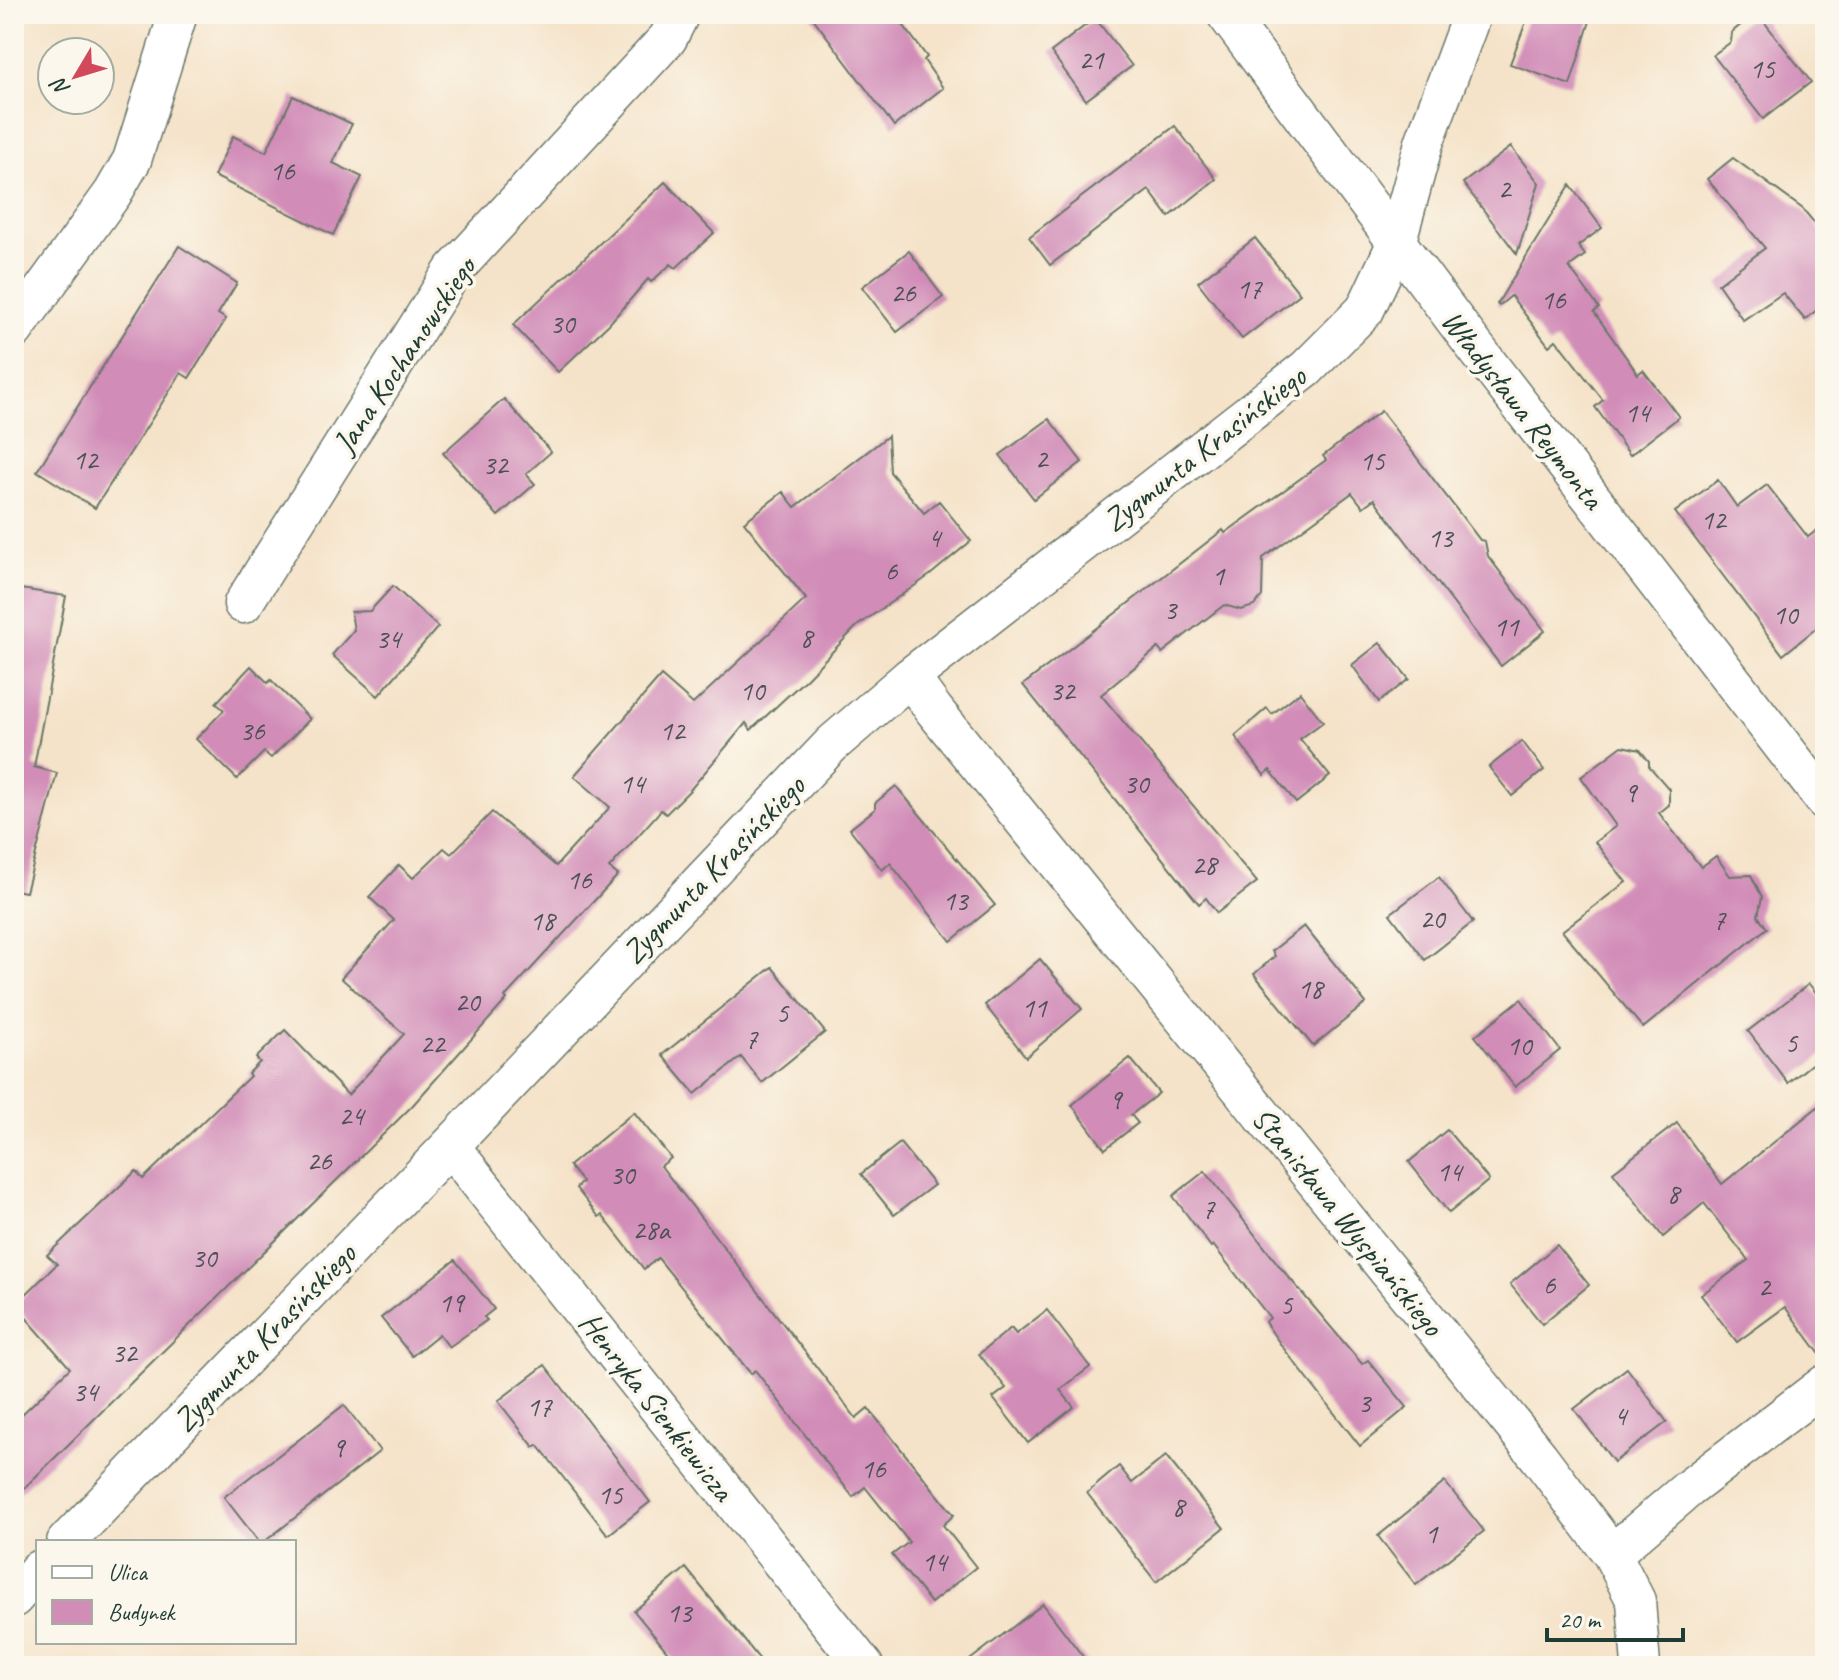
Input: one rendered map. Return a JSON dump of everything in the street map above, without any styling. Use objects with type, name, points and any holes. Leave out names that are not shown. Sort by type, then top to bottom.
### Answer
[{"type":"street","points":[[14,330],[113,193],[132,160],[178,14]]},
{"type":"street","name":"Jana Kochanowskiego","points":[[243,604],[453,271],[668,38],[680,14]]},
{"type":"street","name":"Władysława Reymonta","points":[[1226,14],[1396,244],[1825,801]]},
{"type":"street","name":"Zygmunta Krasińskiego","points":[[68,1540],[450,1146],[832,744],[910,677],[1306,369],[1365,310],[1396,244],[1424,143],[1472,14]]},
{"type":"street","name":"Stanisława Wyspiańskiego","points":[[910,677],[1539,1457],[1612,1554],[1636,1601],[1641,1666]]},
{"type":"street","name":"Henryka Sienkiewicza","points":[[450,1146],[864,1666]]},
{"type":"street","points":[[1612,1554],[1688,1489],[1825,1384]]},
{"type":"street","points":[[14,1598],[36,1572]]},
{"type":"building","points":[[810,14],[895,14],[927,57],[924,60],[943,88],[894,126]]},
{"type":"building","points":[[1529,14],[1569,14],[1590,21],[1570,85],[1510,64]]},
{"type":"building","points":[[1758,14],[1811,82],[1763,119],[1713,55],[1731,42],[1732,32]]},
{"type":"building","points":[[1095,18],[1132,66],[1086,100],[1051,52]]},
{"type":"building","points":[[293,96],[352,124],[333,163],[362,177],[333,235],[214,176],[233,136],[266,152]]},
{"type":"building","points":[[1175,126],[1216,179],[1169,217],[1149,190],[1050,265],[1029,237]]},
{"type":"building","points":[[1511,147],[1539,183],[1517,254],[1463,183]]},
{"type":"building","points":[[1733,158],[1803,209],[1825,236],[1825,303],[1805,320],[1783,293],[1743,320],[1718,284],[1765,248],[1707,179]]},
{"type":"building","points":[[665,182],[714,233],[676,268],[671,264],[651,282],[648,279],[609,324],[558,372],[513,325]]},
{"type":"building","points":[[1570,185],[1602,228],[1578,246],[1585,255],[1569,267],[1599,308],[1594,312],[1638,374],[1643,370],[1679,417],[1630,455],[1595,407],[1603,400],[1556,340],[1549,346],[1511,296],[1499,306],[1497,304]]},
{"type":"building","points":[[1255,238],[1300,294],[1242,339],[1198,282]]},
{"type":"building","points":[[179,246],[237,283],[218,314],[226,319],[189,378],[181,373],[95,508],[37,471]]},
{"type":"building","points":[[909,251],[943,297],[897,332],[862,287]]},
{"type":"building","points":[[504,399],[551,452],[526,474],[535,484],[498,516],[443,453]]},
{"type":"building","points":[[1381,411],[1480,540],[1485,541],[1488,556],[1545,631],[1501,666],[1374,499],[1363,507],[1352,493],[1263,558],[1262,596],[1254,606],[1241,610],[1224,605],[1162,653],[1158,648],[1101,695],[1257,882],[1217,913],[1206,898],[1199,904],[1023,685],[1223,530],[1225,533],[1326,460],[1323,456]]},
{"type":"building","points":[[1049,419],[1082,462],[1034,499],[1000,455]]},
{"type":"building","points":[[888,436],[890,472],[924,513],[939,501],[971,541],[930,575],[857,626],[751,730],[746,723],[690,790],[666,814],[661,810],[609,868],[618,875],[505,997],[507,999],[412,1106],[14,1498],[14,1422],[70,1368],[15,1305],[57,1264],[47,1255],[136,1171],[143,1179],[250,1076],[248,1074],[260,1062],[256,1058],[285,1030],[348,1095],[404,1034],[341,978],[394,920],[369,897],[399,865],[413,878],[444,848],[451,854],[492,812],[556,866],[610,807],[574,776],[661,676],[693,704],[806,599],[744,522],[783,492],[795,507]]},
{"type":"building","points":[[1718,480],[1737,507],[1767,485],[1808,537],[1825,524],[1825,621],[1783,655],[1675,512]]},
{"type":"building","points":[[393,586],[438,627],[378,696],[332,655],[354,630],[351,612],[370,611]]},
{"type":"building","points":[[14,588],[66,596],[34,767],[57,773],[26,892],[14,890]]},
{"type":"building","points":[[1380,643],[1409,679],[1379,702],[1352,665]]},
{"type":"building","points":[[251,666],[268,683],[271,680],[310,719],[271,758],[264,752],[237,779],[196,739],[224,710],[216,703]]},
{"type":"building","points":[[1300,692],[1323,722],[1300,739],[1330,776],[1296,803],[1270,770],[1264,775],[1235,736],[1267,708],[1272,714]]},
{"type":"building","points":[[1522,741],[1544,770],[1512,796],[1489,767]]},
{"type":"building","points":[[1622,746],[1640,750],[1669,789],[1669,805],[1659,813],[1701,867],[1716,856],[1730,876],[1751,875],[1762,897],[1758,916],[1767,928],[1643,1028],[1562,931],[1626,882],[1595,842],[1616,826],[1581,777]]},
{"type":"building","points":[[896,786],[995,905],[951,941],[890,863],[882,870],[850,829],[875,809],[875,803]]},
{"type":"building","points":[[1439,877],[1473,922],[1425,960],[1390,914]]},
{"type":"building","points":[[1304,926],[1366,1003],[1313,1046],[1254,974],[1275,956],[1272,951]]},
{"type":"building","points":[[1040,959],[1082,1009],[1026,1057],[985,1005]]},
{"type":"building","points":[[772,967],[825,1032],[762,1083],[741,1057],[695,1094],[662,1055]]},
{"type":"building","points":[[1809,984],[1825,1004],[1825,1053],[1788,1083],[1748,1031]]},
{"type":"building","points":[[1521,999],[1560,1050],[1515,1087],[1475,1036]]},
{"type":"building","points":[[1130,1058],[1159,1093],[1131,1115],[1138,1123],[1105,1149],[1072,1105]]},
{"type":"building","points":[[1825,1101],[1825,1361],[1785,1307],[1737,1342],[1701,1295],[1748,1260],[1704,1203],[1663,1237],[1613,1172],[1677,1123],[1722,1184]]},
{"type":"building","points":[[634,1112],[671,1158],[661,1166],[856,1418],[868,1408],[954,1515],[943,1525],[976,1567],[931,1603],[892,1555],[909,1542],[865,1487],[853,1497],[755,1370],[751,1374],[658,1258],[644,1269],[602,1215],[599,1217],[576,1188],[582,1182],[569,1166]]},
{"type":"building","points":[[1447,1130],[1489,1180],[1449,1213],[1409,1162]]},
{"type":"building","points":[[900,1143],[934,1185],[894,1215],[861,1174]]},
{"type":"building","points":[[1205,1171],[1362,1364],[1368,1360],[1407,1407],[1360,1446],[1281,1345],[1265,1322],[1270,1318],[1173,1196]]},
{"type":"building","points":[[1557,1245],[1589,1285],[1542,1324],[1510,1284]]},
{"type":"building","points":[[455,1260],[494,1309],[484,1317],[487,1320],[449,1347],[439,1334],[412,1356],[381,1318]]},
{"type":"building","points":[[1047,1310],[1090,1367],[1060,1390],[1074,1407],[1028,1443],[993,1398],[1006,1388],[979,1354],[1011,1328],[1016,1334]]},
{"type":"building","points":[[545,1365],[650,1502],[608,1535],[538,1445],[534,1447],[498,1401]]},
{"type":"building","points":[[1627,1368],[1667,1422],[1614,1462],[1574,1409]]},
{"type":"building","points":[[344,1405],[380,1451],[267,1540],[257,1540],[224,1497]]},
{"type":"building","points":[[1166,1456],[1224,1528],[1156,1582],[1087,1493],[1119,1466],[1132,1483]]},
{"type":"building","points":[[1445,1482],[1484,1531],[1416,1585],[1378,1536]]},
{"type":"building","points":[[686,1568],[765,1666],[679,1666],[634,1611]]},
{"type":"building","points":[[1043,1604],[1090,1666],[962,1666]]}]
